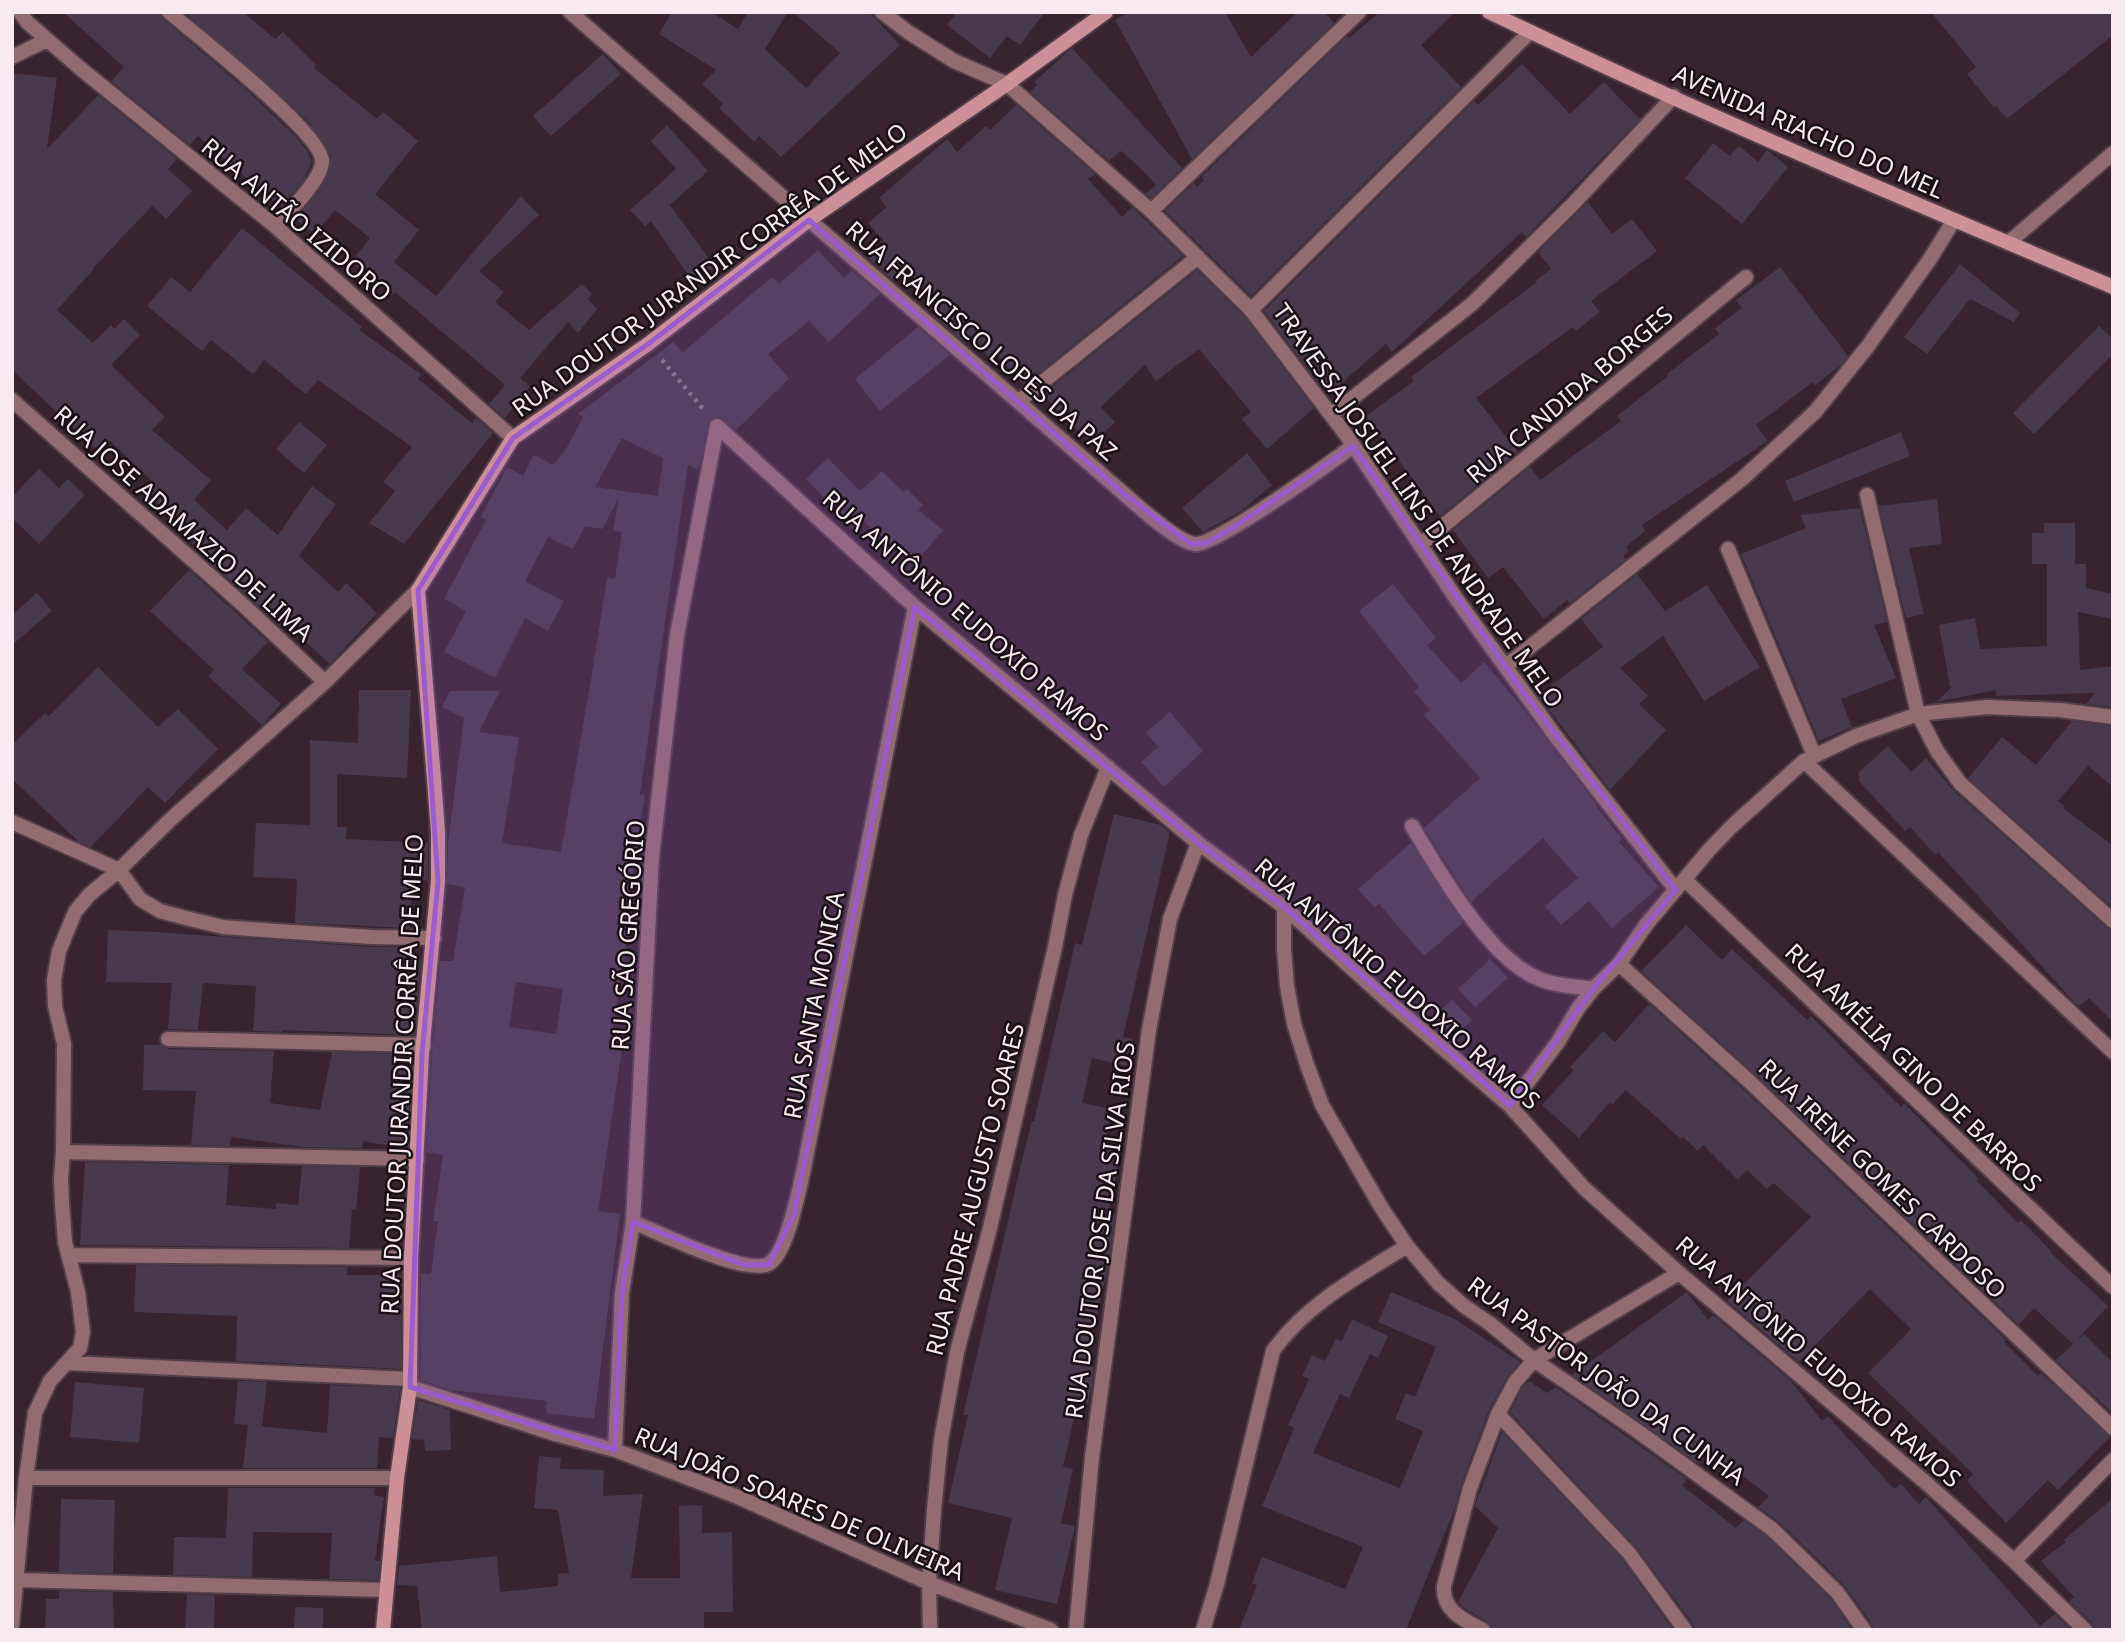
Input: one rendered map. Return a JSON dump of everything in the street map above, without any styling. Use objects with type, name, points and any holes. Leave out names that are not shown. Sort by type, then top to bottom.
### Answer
[{"type":"street","name":"RUA ANTÃO IZIDORO","points":[[20,12],[47,40],[275,226],[513,438]]},
{"type":"street","points":[[169,12],[300,126],[321,152],[322,164],[318,175],[275,226]]},
{"type":"street","name":"RUA FRANCISCO LOPES DA PAZ","points":[[570,12],[1169,531],[1186,541],[1198,545],[1234,527],[1353,446]]},
{"type":"street","name":"TRAVESSA JOSUEL LINS DE ANDRADE MELO","points":[[882,12],[954,61],[1007,84],[1151,211],[1251,310],[1331,415],[1458,601],[1557,738],[1680,885]]},
{"type":"street","name":"RUA DOUTOR JURANDIR CORRÊA DE MELO","points":[[383,1630],[409,1383],[411,1258],[424,1045],[438,881],[438,832],[418,590],[513,438],[648,344],[809,220],[1107,12]]},
{"type":"street","points":[[1151,211],[1359,12]]},
{"type":"street","name":"AVENIDA RIACHO DO MEL","points":[[1489,12],[1954,220],[2113,287]]},
{"type":"street","points":[[1251,310],[1530,32]]},
{"type":"street","points":[[12,57],[47,40]]},
{"type":"street","points":[[1331,415],[1472,304],[1574,204],[1674,96]]},
{"type":"street","points":[[2008,243],[2113,153]]},
{"type":"street","points":[[1506,666],[1742,479],[1815,412],[1868,346],[1954,220]]},
{"type":"street","points":[[1019,401],[1198,257]]},
{"type":"street","name":"RUA CANDIDA BORGES","points":[[1420,545],[1746,277]]},
{"type":"street","name":"RUA JOSE ADAMAZIO DE LIMA","points":[[12,400],[241,603],[325,682]]},
{"type":"street","name":"RUA ANTÔNIO EUDOXIO RAMOS","points":[[718,426],[915,607],[1198,843],[1284,907],[1510,1106],[1584,1188],[1679,1273],[1915,1473],[2014,1561],[2085,1630]]},
{"type":"street","name":"RUA SÃO GREGÓRIO","points":[[615,1450],[622,1293],[633,1222],[652,870],[663,752],[677,635],[718,426]]},
{"type":"street","points":[[1867,495],[1918,714],[1937,751],[1960,783],[2113,921]]},
{"type":"street","points":[[1728,549],[1809,758],[2113,1052]]},
{"type":"street","points":[[12,1625],[34,1413],[50,1381],[80,1348],[83,1332],[78,1292],[65,1242],[62,1205],[64,1044],[55,1006],[54,981],[59,951],[75,912],[89,895],[325,682],[418,590]]},
{"type":"street","name":"RUA SANTA MONICA","points":[[633,1222],[744,1265],[769,1265],[778,1254],[794,1215],[803,1173],[915,607]]},
{"type":"street","points":[[1510,1106],[1558,1042],[1593,989],[1619,964],[1680,885],[1731,827],[1809,758],[1856,736],[1918,714],[1987,707],[2060,710],[2113,717]]},
{"type":"street","name":"RUA PADRE AUGUSTO SOARES","points":[[930,1630],[929,1583],[934,1510],[941,1440],[957,1352],[989,1232],[1065,895],[1081,835],[1108,767]]},
{"type":"street","points":[[12,822],[119,870],[140,898],[160,911],[223,927],[373,937],[434,938]]},
{"type":"street","points":[[1412,826],[1443,878],[1497,949],[1532,976],[1551,983],[1593,989]]},
{"type":"street","name":"RUA DOUTOR JOSE DA SILVA RIOS","points":[[1076,1630],[1092,1457],[1149,1030],[1170,919],[1198,843]]},
{"type":"street","name":"RUA AMÉLIA GINO DE BARROS","points":[[1680,885],[2113,1287]]},
{"type":"street","name":"RUA PASTOR JOÃO DA CUNHA","points":[[1284,907],[1283,949],[1287,986],[1294,1024],[1307,1065],[1322,1105],[1381,1208],[1407,1246],[1438,1283],[1464,1306],[1534,1360],[1772,1529],[1837,1592],[1864,1630]]},
{"type":"street","name":"RUA IRENE GOMES CARDOSO","points":[[1619,964],[1750,1082],[2113,1428]]},
{"type":"street","points":[[168,1040],[424,1045]]},
{"type":"street","points":[[63,1152],[417,1159]]},
{"type":"street","points":[[1203,1630],[1217,1584],[1273,1351],[1286,1333],[1333,1294],[1407,1246]]},
{"type":"street","points":[[68,1255],[411,1258]]},
{"type":"street","points":[[1483,1630],[1454,1614],[1444,1597],[1444,1586],[1470,1488],[1498,1414],[1515,1382],[1534,1360],[1679,1273]]},
{"type":"street","name":"RUA JOÃO SOARES DE OLIVEIRA","points":[[68,1363],[409,1383],[555,1434],[615,1450],[738,1497],[929,1583],[1051,1630]]},
{"type":"street","points":[[1498,1414],[1629,1553],[1685,1630]]},
{"type":"street","points":[[2014,1561],[2113,1460]]},
{"type":"street","points":[[26,1478],[397,1478]]},
{"type":"street","points":[[17,1580],[386,1590]]},
{"type":"path","points":[[648,344],[718,426]]},
{"type":"highlighted area","points":[[809,220],[1122,492],[1191,544],[1206,543],[1234,527],[1353,446],[1524,693],[1676,890],[1593,989],[1510,1106],[1284,907],[1198,843],[915,607],[794,1215],[769,1265],[744,1265],[633,1222],[622,1293],[615,1450],[410,1387],[422,1054],[438,881],[418,590],[513,438],[648,344]]},
{"type":"building","points":[[63,12],[160,12],[163,19],[249,92],[295,136],[308,152],[312,162],[303,181],[280,207],[198,136],[190,145],[111,81],[124,67]]},
{"type":"building","points":[[184,12],[243,12],[275,39],[283,32],[316,65],[314,68],[377,119],[383,112],[418,141],[375,194],[419,230],[394,262],[436,296],[521,196],[539,215],[479,271],[504,292],[495,302],[529,330],[582,284],[592,294],[588,299],[597,309],[578,333],[568,322],[520,378],[530,386],[505,418],[489,404],[505,385],[395,292],[393,294],[351,262],[370,238],[335,210],[315,234],[295,219],[318,192],[329,172],[331,158],[325,144],[309,122],[287,101]]},
{"type":"building","points":[[672,12],[711,12],[738,29],[748,12],[788,12],[765,49],[806,88],[840,53],[793,12],[869,12],[900,45],[781,157],[759,136],[754,142],[719,108],[723,104],[702,84],[716,70],[659,34]]},
{"type":"building","points":[[957,12],[1045,12],[1020,45],[1007,36],[990,58],[947,25]]},
{"type":"building","points":[[1129,12],[1225,12],[1251,57],[1298,12],[1324,12],[1334,23],[1192,159],[1115,20]]},
{"type":"building","points":[[1380,12],[1455,12],[1421,45],[1461,87],[1251,296],[1165,211],[1194,183],[1197,186],[1204,181],[1202,176],[1347,36],[1349,38]]},
{"type":"building","points":[[1931,12],[2113,12],[2113,35],[2007,119],[1996,106],[1994,108],[1967,74],[1976,67]]},
{"type":"building","points":[[1072,48],[1182,168],[1151,198],[1146,194],[1156,185],[1121,151],[1109,161],[1030,92],[1037,85],[1034,82]]},
{"type":"building","points":[[603,54],[621,74],[551,136],[533,116]]},
{"type":"building","points":[[1522,64],[1570,114],[1604,82],[1640,119],[1526,237],[1522,232],[1392,352],[1386,344],[1328,395],[1264,311],[1474,101],[1478,105]]},
{"type":"building","points":[[12,73],[57,78],[47,149],[98,95],[177,159],[168,169],[192,191],[166,219],[152,206],[57,310],[93,343],[111,325],[114,329],[124,319],[140,335],[111,365],[165,417],[152,430],[211,480],[194,500],[227,530],[246,508],[278,535],[312,486],[336,504],[299,556],[338,592],[346,583],[377,613],[330,664],[285,623],[281,627],[202,555],[204,554],[186,537],[191,532],[142,490],[151,480],[110,441],[99,452],[12,370]]},
{"type":"building","points":[[1016,105],[1095,174],[1088,179],[1122,217],[1132,207],[1183,256],[1024,385],[996,354],[990,359],[971,338],[965,343],[933,315],[940,309],[906,269],[894,281],[867,257],[884,241],[868,223],[887,207],[879,198],[947,139],[957,152],[986,126],[990,130]]},
{"type":"building","points":[[667,125],[708,171],[670,205],[715,267],[693,282],[651,221],[645,226],[630,210],[676,169],[651,141]]},
{"type":"building","points":[[1713,143],[1730,156],[1739,146],[1758,162],[1767,150],[1788,167],[1742,224],[1685,178]]},
{"type":"building","points":[[1588,202],[1612,234],[1632,219],[1657,251],[1591,301],[1600,312],[1576,331],[1573,327],[1476,398],[1518,452],[1440,516],[1366,416],[1414,381],[1411,377],[1551,269],[1538,252]]},
{"type":"building","points":[[242,228],[362,327],[359,330],[421,374],[418,379],[472,423],[476,418],[493,433],[404,544],[369,523],[395,491],[383,482],[412,447],[318,380],[306,394],[264,360],[253,374],[211,340],[202,351],[147,306],[171,277],[190,292]]},
{"type":"building","points":[[818,250],[844,278],[852,270],[880,294],[829,342],[809,321],[768,354],[789,379],[736,430],[720,417],[710,419],[700,464],[697,470],[688,465],[640,794],[645,795],[624,927],[629,927],[612,1034],[624,1035],[598,1211],[620,1214],[594,1419],[546,1413],[547,1401],[450,1390],[420,1380],[421,1274],[431,1274],[438,1221],[433,1221],[443,1155],[426,1152],[440,961],[453,961],[465,887],[447,884],[448,844],[464,718],[442,707],[450,691],[500,691],[479,732],[519,737],[502,843],[561,852],[607,578],[615,579],[622,532],[613,531],[619,497],[602,529],[585,526],[573,549],[548,537],[525,581],[564,601],[548,631],[525,618],[495,678],[444,652],[466,611],[444,599],[486,520],[481,517],[507,467],[523,476],[534,455],[553,465],[566,449],[583,417],[578,414],[673,342],[683,352],[772,277],[779,284]],"holes":[[[622,438],[663,458],[658,496],[595,487]],[[516,982],[563,989],[556,1034],[509,1027]]]},
{"type":"building","points":[[1960,264],[2020,313],[2014,322],[1970,299],[1927,354],[1904,337]]},
{"type":"building","points":[[1780,267],[1848,356],[1841,365],[1815,385],[1813,382],[1756,425],[1768,441],[1642,525],[1645,531],[1626,547],[1629,551],[1623,556],[1626,559],[1570,603],[1567,600],[1544,619],[1503,567],[1488,578],[1453,530],[1530,467],[1540,480],[1621,421],[1617,416],[1719,334],[1715,328],[1742,308],[1736,300]]},
{"type":"building","points":[[1197,270],[1244,316],[1314,408],[1267,449],[1242,419],[1251,412],[1199,349],[1156,381],[1145,365],[1101,407],[1115,422],[1092,444],[1042,395]]},
{"type":"building","points":[[2099,326],[2113,339],[2113,354],[2034,434],[2013,413]]},
{"type":"building","points":[[918,327],[950,355],[880,411],[855,379]]},
{"type":"building","points":[[299,422],[327,445],[304,473],[276,449]]},
{"type":"building","points":[[1901,432],[1910,456],[1794,502],[1785,481]]},
{"type":"building","points":[[1247,453],[1272,485],[1241,511],[1203,532],[1182,508]]},
{"type":"building","points":[[828,458],[860,491],[882,471],[903,492],[907,489],[923,505],[918,510],[943,530],[915,564],[864,522],[855,530],[806,479]]},
{"type":"building","points":[[39,469],[59,488],[68,479],[85,495],[39,544],[12,518],[12,497]]},
{"type":"building","points":[[1937,499],[1942,544],[1909,548],[1924,614],[1906,618],[1879,506]]},
{"type":"building","points":[[1860,508],[1887,622],[1874,625],[1896,678],[1841,699],[1852,727],[1819,741],[1741,554],[1806,528],[1800,515]]},
{"type":"building","points":[[2044,523],[2075,523],[2075,564],[2086,564],[2086,588],[2113,594],[2113,619],[2078,612],[2080,670],[2113,666],[2113,707],[2086,704],[2095,693],[1996,696],[1996,690],[1936,702],[1953,686],[1950,687],[1939,625],[1975,618],[1980,649],[2047,646],[2047,564],[2032,564],[2032,533],[2044,533]]},
{"type":"building","points":[[189,570],[268,642],[242,669],[281,704],[262,725],[208,676],[214,670],[150,611]]},
{"type":"building","points":[[1637,574],[1665,611],[1707,585],[1760,667],[1704,701],[1663,636],[1620,668],[1648,696],[1639,704],[1666,730],[1610,790],[1538,695],[1603,647],[1581,619]]},
{"type":"building","points":[[1393,584],[1436,638],[1427,645],[1461,683],[1484,662],[1596,804],[1622,839],[1619,842],[1659,887],[1612,928],[1589,901],[1561,925],[1545,906],[1578,878],[1543,838],[1471,902],[1444,860],[1424,828],[1480,778],[1424,715],[1430,710],[1414,691],[1419,687],[1359,611]]},
{"type":"building","points":[[37,593],[52,611],[12,645],[12,615]]},
{"type":"building","points":[[98,667],[158,727],[178,709],[218,749],[165,803],[148,787],[91,847],[79,842],[12,779],[12,745],[45,713],[49,716]]},
{"type":"building","points":[[359,690],[411,690],[407,778],[337,774],[337,827],[347,827],[346,839],[428,843],[428,881],[413,878],[410,928],[295,923],[297,879],[253,877],[256,823],[310,825],[310,740],[358,743]]},
{"type":"building","points":[[1170,712],[1203,751],[1164,787],[1141,762],[1158,747],[1146,732]]},
{"type":"building","points":[[2072,721],[2113,726],[2113,787],[2088,766],[2058,801],[2063,808],[2113,846],[2113,908],[1968,778],[2002,737],[2036,765]]},
{"type":"building","points":[[1888,746],[1911,772],[1926,758],[1953,790],[2107,928],[2113,930],[2113,1022],[2089,998],[2079,1006],[2076,1004],[1938,852],[1935,855],[1910,827],[1905,831],[1859,781],[1859,772]]},
{"type":"building","points":[[1114,814],[1161,825],[1169,832],[1169,837],[1123,1037],[1133,1039],[1127,1066],[1092,1058],[1082,1103],[1112,1109],[1106,1137],[1123,1141],[1108,1213],[1115,1215],[1107,1272],[1085,1365],[1094,1367],[1092,1384],[1088,1403],[1078,1401],[1063,1467],[1073,1469],[1061,1523],[1075,1526],[1057,1604],[995,1590],[1012,1518],[948,1503],[968,1415],[963,1415],[1022,1160],[1034,1121],[1075,943],[1082,945]]},
{"type":"building","points":[[1411,843],[1463,923],[1424,956],[1379,904],[1375,908],[1358,889]]},
{"type":"building","points":[[1686,925],[1722,960],[1732,949],[1807,1020],[1811,1016],[1901,1107],[1904,1103],[2018,1223],[2021,1220],[2051,1253],[2108,1306],[2076,1341],[2084,1334],[2113,1363],[2113,1414],[2056,1360],[2073,1344],[2034,1308],[2019,1325],[1756,1075],[1641,971]]},
{"type":"building","points":[[108,930],[409,947],[408,959],[421,960],[414,1035],[253,1031],[256,986],[203,983],[198,1030],[168,1029],[172,983],[106,982]]},
{"type":"building","points":[[1490,959],[1508,978],[1475,1007],[1458,989]]},
{"type":"building","points":[[1452,1000],[1472,1020],[1450,1041],[1429,1021]]},
{"type":"building","points":[[1649,1004],[1743,1089],[2006,1340],[2004,1342],[2038,1376],[2041,1373],[2110,1437],[2058,1490],[2048,1480],[2006,1523],[1967,1481],[1973,1474],[1868,1373],[1911,1329],[1870,1289],[1799,1362],[1727,1301],[1811,1217],[1774,1183],[1767,1189],[1747,1170],[1738,1180],[1703,1145],[1698,1151],[1683,1137],[1681,1139],[1626,1090],[1612,1105],[1610,1102],[1579,1138],[1542,1105],[1574,1070],[1570,1067],[1603,1031],[1615,1042]]},
{"type":"building","points":[[144,1045],[161,1045],[168,1049],[274,1051],[270,1103],[320,1110],[332,1052],[412,1054],[407,1149],[363,1141],[362,1148],[303,1147],[231,1137],[230,1146],[191,1145],[196,1091],[143,1090]]},
{"type":"building","points":[[85,1162],[229,1165],[226,1205],[276,1209],[276,1203],[298,1205],[302,1166],[360,1167],[356,1210],[352,1209],[349,1248],[80,1245]]},
{"type":"building","points":[[136,1265],[348,1267],[347,1275],[401,1275],[401,1369],[236,1361],[237,1316],[134,1312]]},
{"type":"building","points":[[1391,1292],[1455,1319],[1520,1362],[1507,1377],[1489,1410],[1455,1508],[1406,1630],[1239,1630],[1257,1585],[1252,1583],[1262,1557],[1345,1589],[1363,1547],[1262,1506],[1294,1428],[1288,1425],[1309,1379],[1302,1376],[1312,1355],[1325,1361],[1336,1339],[1342,1341],[1352,1319],[1388,1336],[1378,1358],[1370,1354],[1349,1398],[1340,1394],[1313,1453],[1400,1488],[1423,1431],[1395,1419],[1406,1393],[1415,1397],[1436,1347],[1378,1322]]},
{"type":"building","points":[[1687,1292],[1708,1320],[1713,1315],[1790,1380],[1822,1421],[1828,1416],[1894,1489],[1901,1484],[1919,1504],[1926,1497],[2040,1626],[2055,1614],[2071,1630],[1874,1630],[1844,1585],[1779,1522],[1758,1507],[1769,1496],[1710,1451],[1699,1464],[1572,1375]]},
{"type":"building","points":[[238,1381],[267,1382],[262,1426],[234,1424]]},
{"type":"building","points":[[1529,1381],[1547,1393],[1556,1387],[1687,1479],[1682,1485],[1736,1528],[1744,1520],[1766,1536],[1830,1598],[1852,1630],[1695,1630],[1636,1547],[1510,1412]]},
{"type":"building","points":[[75,1382],[144,1388],[139,1443],[70,1437]]},
{"type":"building","points":[[330,1385],[400,1388],[393,1438],[379,1437],[377,1468],[243,1468],[248,1425],[327,1433]]},
{"type":"building","points":[[418,1400],[450,1410],[451,1450],[425,1451],[424,1440],[412,1439]]},
{"type":"building","points":[[1502,1432],[1622,1559],[1673,1630],[1493,1630],[1488,1622],[1458,1602],[1498,1528],[1475,1506]]},
{"type":"building","points":[[539,1456],[561,1458],[560,1469],[604,1470],[603,1496],[643,1494],[631,1578],[680,1578],[679,1506],[702,1505],[702,1533],[732,1532],[733,1612],[704,1612],[704,1628],[422,1630],[417,1586],[397,1585],[399,1566],[497,1556],[500,1592],[558,1586],[558,1574],[569,1573],[558,1510],[534,1508]]},
{"type":"building","points":[[228,1488],[375,1488],[374,1495],[384,1497],[375,1561],[380,1561],[378,1580],[329,1579],[332,1533],[253,1532],[252,1577],[173,1575],[174,1537],[226,1538]]},
{"type":"building","points":[[2113,1498],[2113,1630],[2094,1630],[2092,1623],[2069,1601],[2074,1597],[2041,1561],[2066,1542],[2064,1540]]},
{"type":"building","points":[[61,1499],[115,1500],[113,1573],[59,1572]]},
{"type":"building","points":[[59,1591],[113,1592],[114,1629],[45,1629],[46,1599],[59,1599]]},
{"type":"building","points":[[187,1594],[215,1595],[214,1630],[185,1630]]},
{"type":"building","points":[[295,1607],[323,1608],[323,1630],[294,1630]]}]
